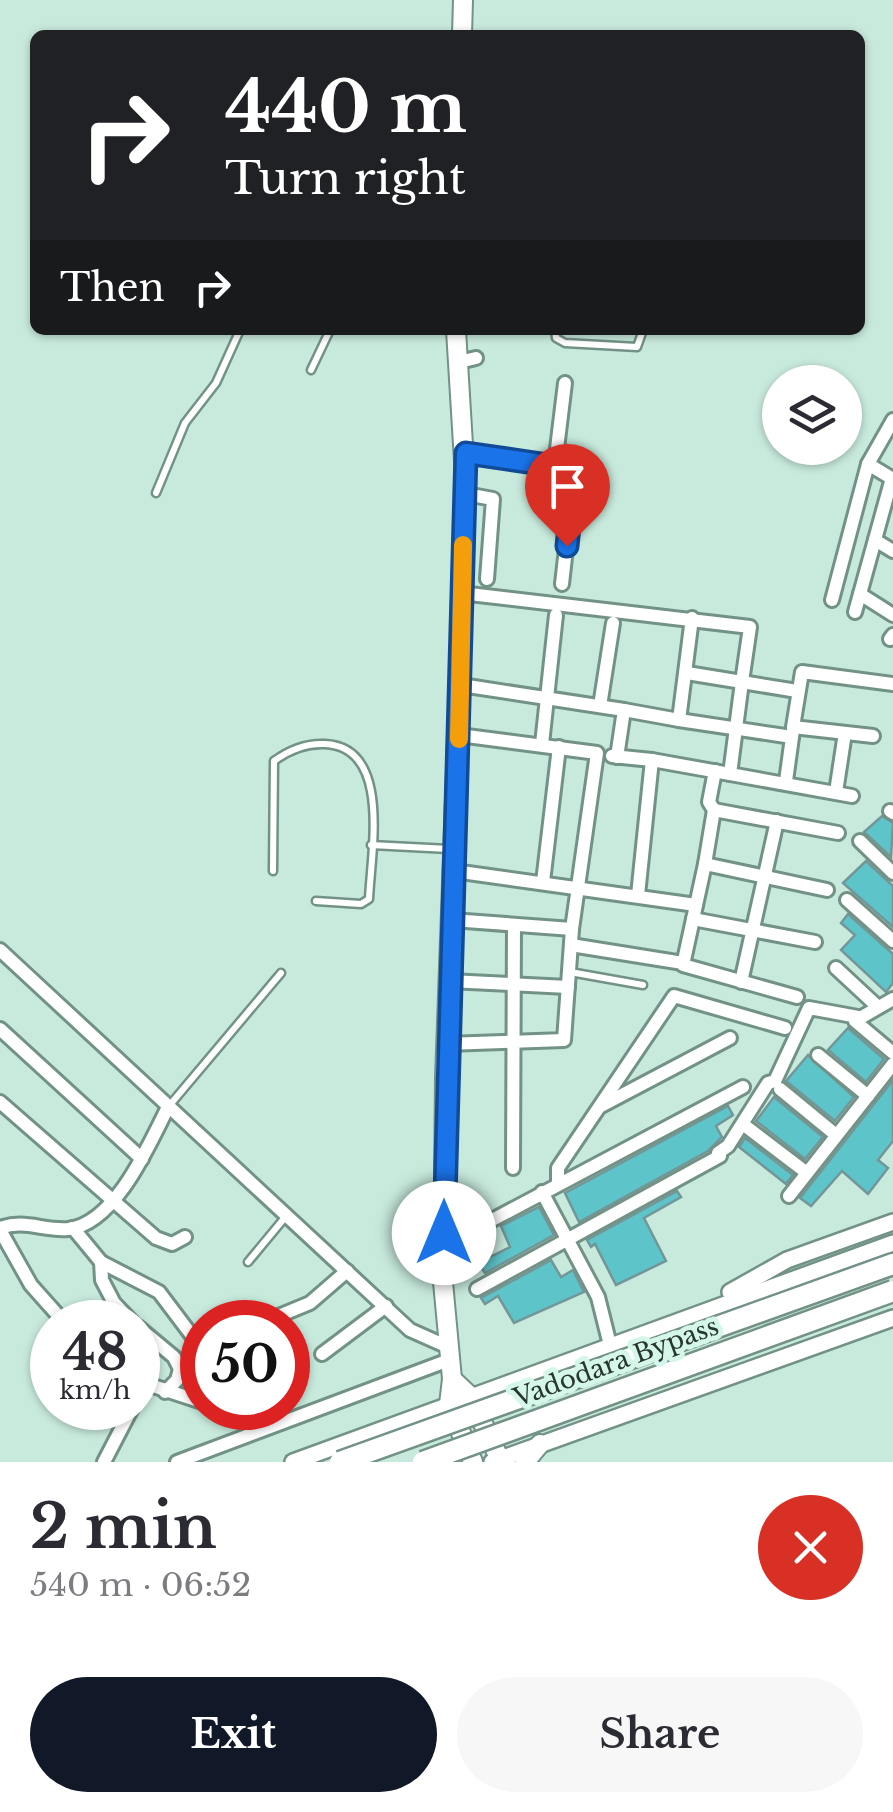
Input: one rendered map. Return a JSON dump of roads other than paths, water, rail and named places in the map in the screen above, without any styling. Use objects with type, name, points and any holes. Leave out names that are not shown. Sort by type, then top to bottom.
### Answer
[{"type":"highway","name":"Vadodara Bypass","points":[[340,1462],[893,1264]]},
{"type":"highway","name":"Vadodara Bypass","points":[[423,1462],[893,1291]]},
{"type":"main road","points":[[462,30],[463,0]]},
{"type":"main road","points":[[458,335],[467,360],[466,494],[446,1044],[444,1233],[448,1404],[474,1462]]},
{"type":"main road","points":[[449,1362],[470,1396],[497,1461]]},
{"type":"main road","points":[[525,1462],[540,1444]]},
{"type":"street","points":[[555,465],[565,384]]},
{"type":"street","points":[[832,600],[868,464],[893,420]]},
{"type":"street","points":[[466,453],[576,470],[562,584]]},
{"type":"street","points":[[855,612],[893,478],[868,464]]},
{"type":"street","points":[[466,494],[493,499],[487,579]]},
{"type":"street","points":[[875,540],[893,551]]},
{"type":"street","points":[[461,593],[750,628],[730,774]]},
{"type":"street","points":[[860,594],[893,615]]},
{"type":"street","points":[[542,744],[556,615]]},
{"type":"street","points":[[679,720],[692,618]]},
{"type":"street","points":[[600,706],[613,623]]},
{"type":"street","points":[[786,782],[797,691],[804,670],[893,684]]},
{"type":"street","points":[[687,674],[797,691]]},
{"type":"street","points":[[461,685],[737,728],[873,736]]},
{"type":"street","points":[[617,756],[624,710]]},
{"type":"street","points":[[836,792],[845,733]]},
{"type":"street","points":[[459,735],[652,760],[852,796]]},
{"type":"street","points":[[543,882],[559,747]]},
{"type":"street","points":[[446,1044],[562,1042],[577,888],[598,753]]},
{"type":"street","points":[[638,896],[652,760]]},
{"type":"street","points":[[683,963],[714,810],[709,802],[715,771]]},
{"type":"street","points":[[714,810],[838,833]]},
{"type":"street","points":[[741,982],[777,820]]},
{"type":"street","points":[[860,841],[893,873]]},
{"type":"street","points":[[705,864],[827,890]]},
{"type":"street","points":[[454,872],[638,896],[753,930],[815,942]]},
{"type":"street","points":[[847,900],[893,942]]},
{"type":"street","points":[[452,920],[572,929]]},
{"type":"street","points":[[513,1168],[514,924]]},
{"type":"street","points":[[571,945],[683,963],[797,997]]},
{"type":"street","points":[[0,950],[449,1362]]},
{"type":"street","points":[[836,968],[878,1007]]},
{"type":"street","points":[[449,982],[568,987]]},
{"type":"street","points":[[558,1184],[558,1168],[674,996],[786,1028]]},
{"type":"street","points":[[477,1290],[719,1154],[768,1083],[775,1081],[809,1008],[858,1018],[893,999]]},
{"type":"street","points":[[858,1018],[856,1025],[893,1054]]},
{"type":"street","points":[[0,1028],[142,1159]]},
{"type":"street","points":[[598,1107],[730,1038]]},
{"type":"street","points":[[818,1055],[868,1096]]},
{"type":"street","points":[[789,1196],[893,1064]]},
{"type":"street","points":[[444,1233],[478,1224],[743,1087]]},
{"type":"street","points":[[780,1089],[836,1135]]},
{"type":"street","points":[[0,1102],[163,1242],[172,1244],[185,1237]]},
{"type":"street","points":[[44,1300],[31,1286],[0,1229],[22,1222],[73,1228],[96,1219],[142,1159],[168,1107]]},
{"type":"street","points":[[748,1128],[806,1173]]},
{"type":"street","points":[[542,1192],[603,1308],[610,1345]]},
{"type":"street","points":[[687,1316],[787,1260],[893,1222]]},
{"type":"street","points":[[73,1228],[101,1262],[159,1292],[180,1320]]},
{"type":"street","points":[[294,1462],[893,1244]]},
{"type":"street","points":[[101,1262],[108,1292],[114,1300]]},
{"type":"street","points":[[310,1303],[347,1271]]},
{"type":"street","points":[[322,1354],[386,1306]]},
{"type":"street","points":[[497,1461],[893,1318]]},
{"type":"street","points":[[160,1346],[174,1357],[180,1369],[177,1380],[165,1392]]},
{"type":"street","points":[[176,1462],[251,1431],[449,1362]]},
{"type":"street","points":[[160,1391],[180,1396]]},
{"type":"street","points":[[104,1462],[121,1430]]},
{"type":"lane","points":[[156,493],[185,423],[216,383],[238,335]]},
{"type":"lane","points":[[311,370],[328,335]]},
{"type":"lane","points":[[556,335],[565,343],[636,347],[641,335]]},
{"type":"lane","points":[[273,871],[272,764],[312,743],[336,744],[367,766],[369,899],[361,904],[316,901]]},
{"type":"lane","points":[[371,846],[454,850]]},
{"type":"lane","points":[[569,972],[642,985]]},
{"type":"lane","points":[[168,1107],[281,973]]},
{"type":"lane","points":[[248,1262],[259,1244],[288,1215]]}]
